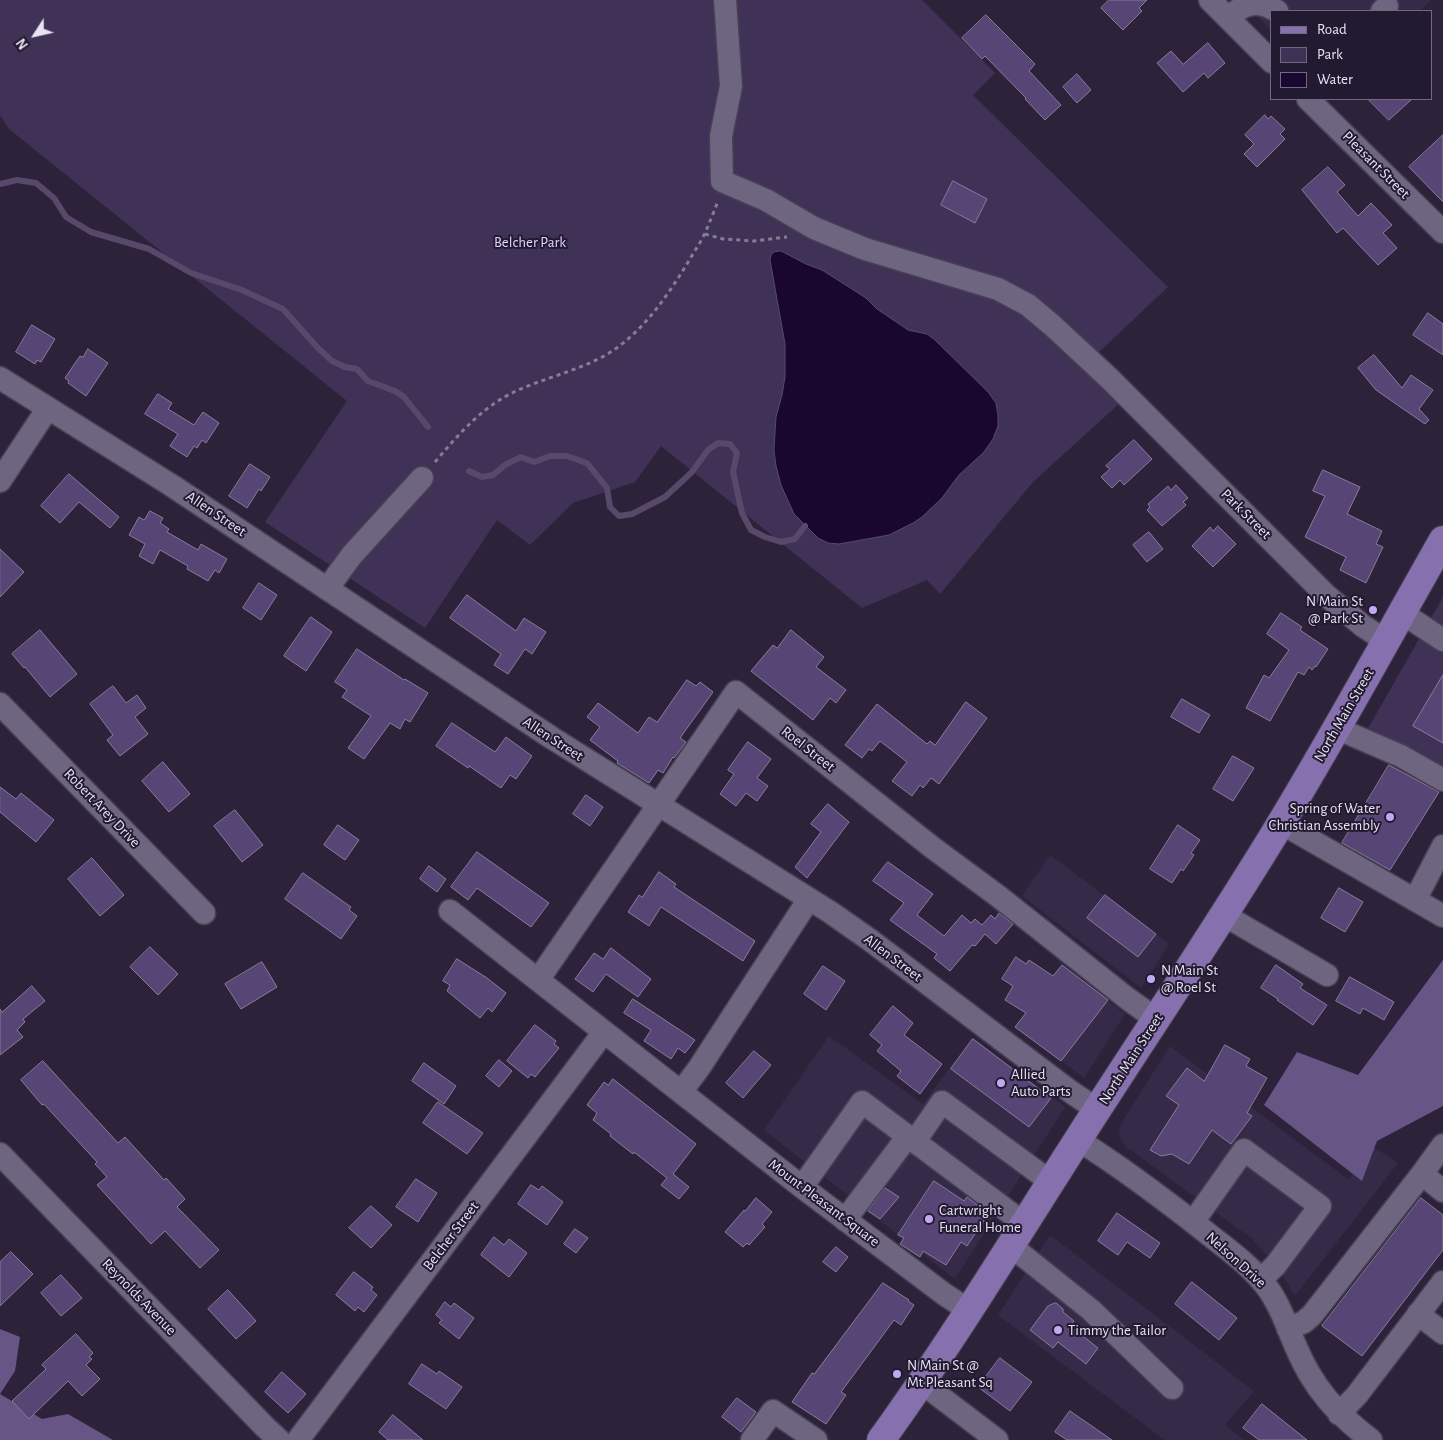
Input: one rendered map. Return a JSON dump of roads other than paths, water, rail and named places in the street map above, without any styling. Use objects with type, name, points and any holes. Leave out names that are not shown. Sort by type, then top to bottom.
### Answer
[{"type":"main road","name":"North Main Street","points":[[881,1440],[970,1311],[1224,915],[1281,823],[1443,540]]},
{"type":"street","name":"Park Street","points":[[725,0],[731,86],[721,136],[722,181],[766,200],[814,228],[865,249],[998,289],[1028,305],[1111,380],[1327,596],[1363,626],[1386,641]]},
{"type":"street","points":[[1210,0],[1270,60]]},
{"type":"street","points":[[1228,18],[1244,4],[1254,1],[1268,3],[1276,10]]},
{"type":"street","name":"Pleasant Street","points":[[1309,100],[1443,232]]},
{"type":"street","name":"Allen Street","points":[[0,378],[145,467],[525,721],[658,806],[810,899],[870,940],[1071,1092],[1098,1110]]},
{"type":"street","points":[[0,481],[48,408]]},
{"type":"street","points":[[327,589],[352,555],[422,478]]},
{"type":"street","points":[[1402,613],[1443,640]]},
{"type":"street","name":"Roel Street","points":[[538,980],[736,692],[1128,1000],[1156,1019]]},
{"type":"street","name":"Robert Arey Drive","points":[[0,704],[204,913]]},
{"type":"street","points":[[1336,728],[1401,756],[1443,780]]},
{"type":"street","points":[[1281,823],[1443,916]]},
{"type":"street","points":[[1415,900],[1443,846]]},
{"type":"street","points":[[681,1092],[699,1068],[810,899]]},
{"type":"street","name":"Mount Pleasant Square","points":[[450,911],[802,1187],[944,1294],[970,1311]]},
{"type":"street","points":[[1224,915],[1327,975]]},
{"type":"street","name":"Belcher Street","points":[[298,1440],[604,1032]]},
{"type":"street","points":[[802,1187],[862,1102],[911,1138],[1018,1235],[1172,1388]]},
{"type":"street","points":[[845,1220],[942,1102],[1051,1182]]},
{"type":"street","name":"Nelson Drive","points":[[1078,1140],[1133,1177],[1230,1251],[1261,1279],[1272,1294],[1306,1370],[1339,1414],[1371,1440]]},
{"type":"street","points":[[1288,1329],[1304,1322],[1312,1315],[1443,1145]]},
{"type":"street","points":[[1192,1222],[1244,1150],[1320,1206],[1275,1266],[1261,1279]]},
{"type":"street","name":"Reynolds Avenue","points":[[0,1154],[279,1440]]},
{"type":"street","points":[[1422,1174],[1443,1191]]},
{"type":"street","points":[[1339,1414],[1352,1402],[1443,1282]]},
{"type":"street","points":[[1418,1314],[1443,1333]]},
{"type":"street","points":[[922,1383],[997,1440]]},
{"type":"street","points":[[752,1440],[773,1411],[816,1440]]},
{"type":"water","points":[[781,251],[822,270],[866,298],[877,309],[908,330],[927,334],[988,392],[996,403],[998,426],[993,439],[984,452],[959,475],[942,498],[922,517],[889,535],[839,544],[828,543],[818,538],[794,514],[781,485],[774,451],[776,417],[785,377],[785,344],[770,260],[774,252]]},
{"type":"waterway","points":[[0,184],[17,180],[36,183],[54,198],[66,217],[91,232],[149,249],[191,273],[242,290],[283,309],[332,361],[345,367],[357,369],[368,381],[395,391],[404,397],[428,427]]},
{"type":"waterway","points":[[469,471],[482,477],[493,475],[505,465],[521,457],[534,462],[550,456],[567,456],[587,463],[607,488],[610,507],[619,516],[632,514],[665,497],[692,472],[708,450],[718,443],[730,444],[737,453],[733,472],[742,513],[751,530],[781,542],[795,539],[805,526]]},
{"type":"place","name":"N Main St @ Park St","points":[[1373,610]]},
{"type":"place","name":"Spring of Water Christian Assembly","points":[[1390,817]]},
{"type":"place","name":"N Main St @ Roel St","points":[[1151,979]]},
{"type":"place","name":"Allied Auto Parts","points":[[1001,1083]]},
{"type":"place","name":"Cartwright Funeral Home","points":[[929,1219]]},
{"type":"place","name":"Timmy the Tailor","points":[[1058,1330]]},
{"type":"place","name":"N Main St @ Mt Pleasant Sq","points":[[897,1374]]},
{"type":"park label","name":"Belcher Park","points":[[530,242]]}]
